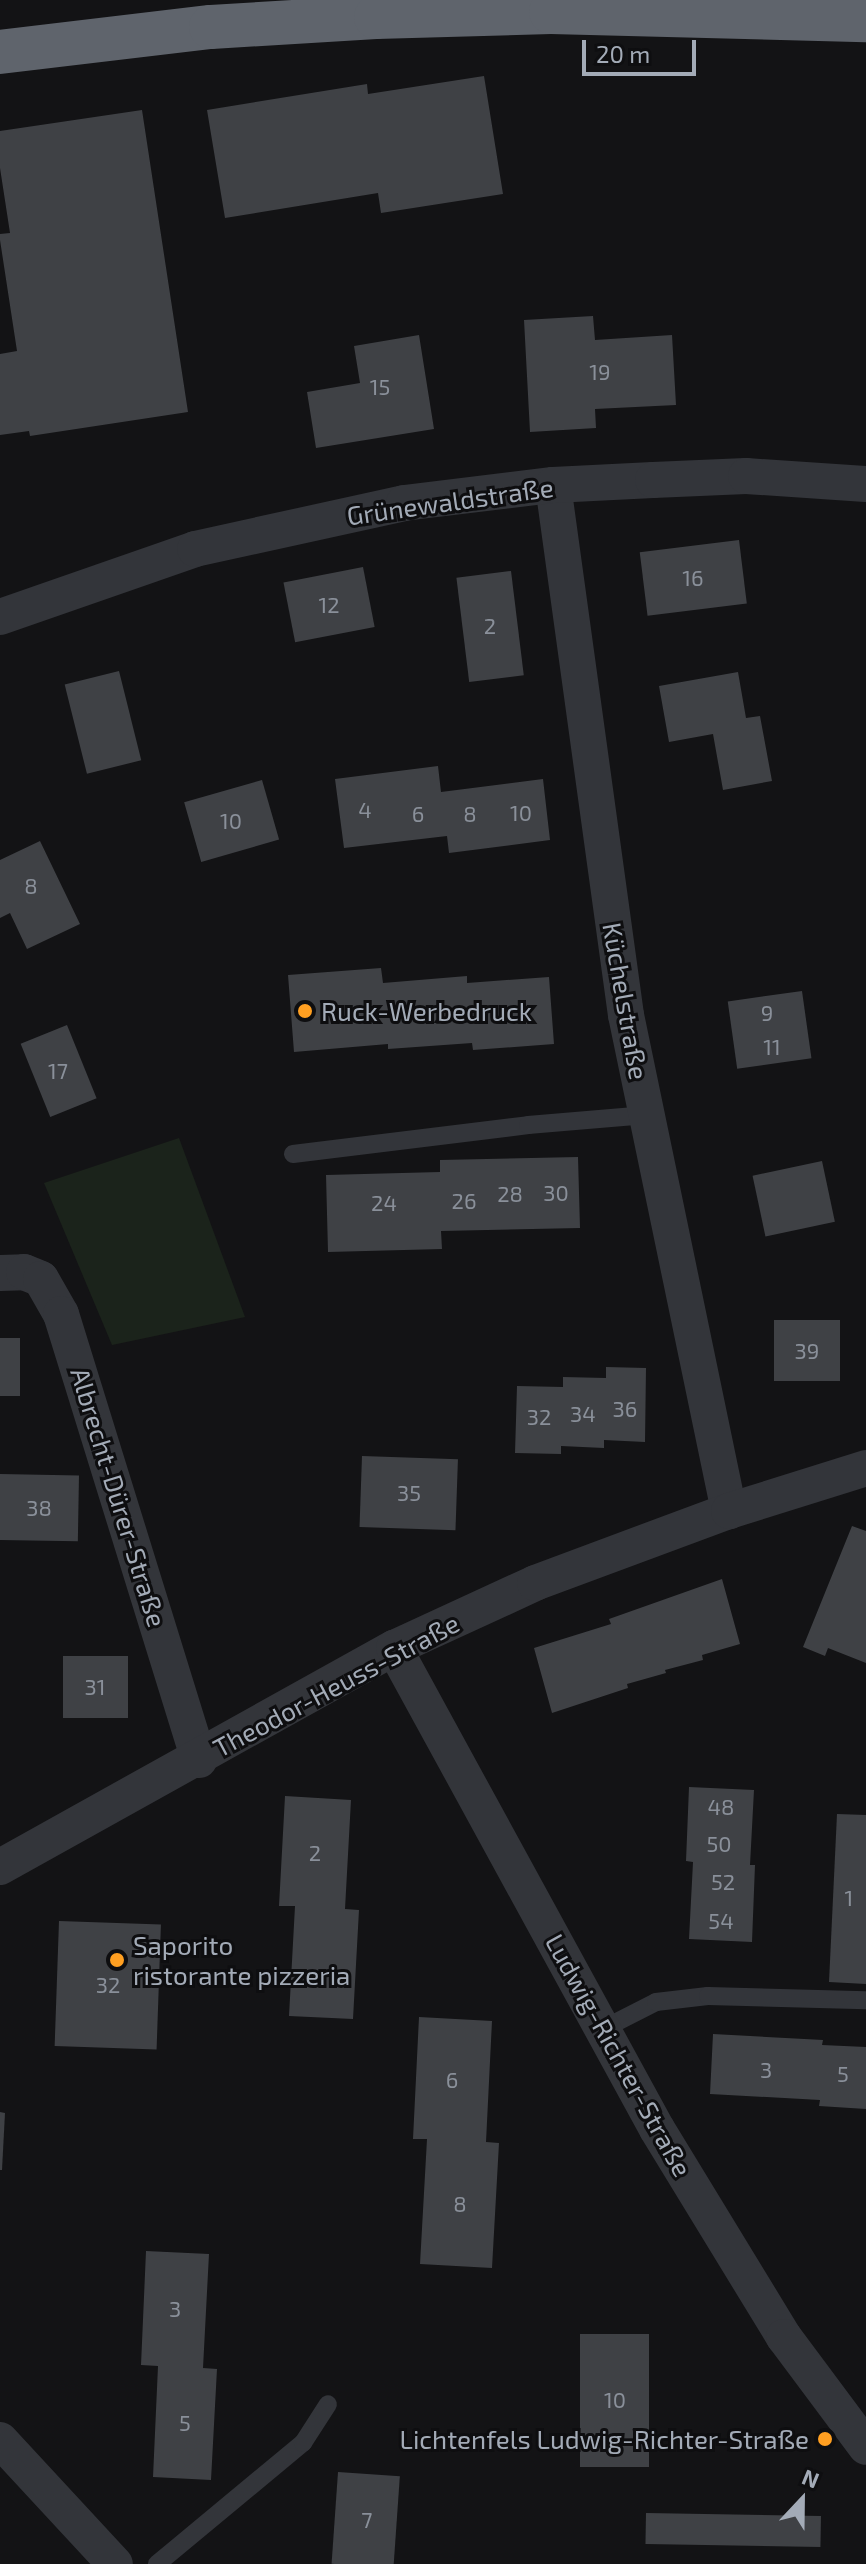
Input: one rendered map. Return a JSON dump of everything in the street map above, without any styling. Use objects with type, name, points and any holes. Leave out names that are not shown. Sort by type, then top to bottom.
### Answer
[{"type":"highway","points":[[0,52],[211,27],[376,17],[551,12],[866,20]]},
{"type":"street","name":"Grünewaldstraße","points":[[0,617],[195,549],[404,503],[553,485],[746,476],[866,484]]},
{"type":"street","name":"Küchelstraße","points":[[553,485],[626,1015],[729,1511]]},
{"type":"street","name":"Albrecht-Dürer-Straße","points":[[0,1273],[24,1272],[41,1279],[61,1314],[199,1760]]},
{"type":"street","name":"Theodor-Heuss-Straße","points":[[0,1867],[199,1760],[394,1648],[535,1583],[729,1511],[866,1468]]},
{"type":"street","name":"Ludwig-Richter-Straße","points":[[394,1648],[657,2129],[784,2337],[866,2447]]},
{"type":"street","points":[[0,2440],[115,2564]]},
{"type":"lane","points":[[293,1154],[528,1125],[647,1115]]},
{"type":"lane","points":[[603,2029],[656,2002],[708,1996],[866,2000]]},
{"type":"lane","points":[[157,2564],[303,2443],[328,2404]]},
{"type":"shaded area","points":[[179,1138],[245,1317],[112,1345],[44,1183]]},
{"type":"building","points":[[484,76],[503,194],[381,213],[378,193],[225,218],[207,110],[367,84],[368,94]]},
{"type":"building","points":[[142,110],[188,412],[30,436],[29,431],[0,435],[0,354],[17,351],[0,240],[0,234],[10,233],[0,168],[0,131]]},
{"type":"building","points":[[593,316],[595,340],[672,335],[676,405],[595,409],[596,428],[530,432],[524,320]]},
{"type":"building","points":[[419,335],[434,429],[316,448],[307,392],[360,383],[354,346]]},
{"type":"building","points":[[739,540],[747,604],[648,616],[640,552]]},
{"type":"building","points":[[363,567],[375,627],[295,642],[283,582]]},
{"type":"building","points":[[511,571],[524,675],[469,682],[456,578]]},
{"type":"building","points":[[119,671],[141,760],[87,774],[65,685]]},
{"type":"building","points":[[738,672],[746,718],[760,716],[772,781],[723,790],[713,734],[669,742],[659,686]]},
{"type":"building","points":[[438,766],[441,792],[543,779],[550,840],[449,853],[447,836],[344,848],[335,779]]},
{"type":"building","points":[[262,780],[279,840],[201,862],[184,802]]},
{"type":"building","points":[[40,841],[80,924],[27,949],[10,913],[0,918],[0,860]]},
{"type":"building","points":[[381,968],[383,983],[467,976],[467,983],[549,977],[554,1044],[473,1050],[472,1043],[388,1049],[388,1044],[294,1052],[288,975]]},
{"type":"building","points":[[802,991],[811,1058],[737,1069],[728,1001]]},
{"type":"building","points":[[67,1025],[97,1098],[50,1117],[21,1044]]},
{"type":"building","points":[[578,1157],[580,1228],[441,1231],[442,1249],[328,1252],[326,1175],[440,1172],[440,1160]]},
{"type":"building","points":[[822,1161],[835,1222],[765,1236],[753,1176]]},
{"type":"building","points":[[774,1320],[840,1320],[840,1381],[774,1381]]},
{"type":"building","points":[[0,1338],[20,1338],[20,1396],[0,1396]]},
{"type":"building","points":[[606,1367],[646,1368],[645,1442],[604,1440],[604,1448],[561,1446],[561,1454],[515,1453],[517,1386],[563,1387],[563,1377],[606,1378]]},
{"type":"building","points":[[362,1456],[458,1459],[455,1530],[360,1527]]},
{"type":"building","points":[[0,1474],[79,1475],[78,1541],[0,1540]]},
{"type":"building","points":[[852,1526],[866,1531],[866,1663],[828,1648],[825,1656],[803,1647]]},
{"type":"building","points":[[722,1579],[740,1644],[702,1655],[703,1660],[665,1670],[666,1673],[627,1684],[628,1688],[552,1713],[534,1648],[611,1624],[609,1619]]},
{"type":"building","points":[[63,1656],[128,1656],[128,1718],[63,1718]]},
{"type":"building","points":[[689,1787],[754,1790],[750,1865],[755,1865],[752,1942],[689,1939],[693,1862],[686,1861]]},
{"type":"building","points":[[285,1796],[351,1800],[345,1909],[359,1910],[353,2019],[289,2016],[295,1906],[279,1906]]},
{"type":"building","points":[[837,1814],[866,1815],[866,1984],[829,1982]]},
{"type":"building","points":[[59,1921],[161,1925],[157,2049],[55,2046]]},
{"type":"building","points":[[419,2017],[492,2021],[486,2142],[499,2143],[492,2268],[420,2264],[427,2139],[413,2139]]},
{"type":"building","points":[[713,2034],[823,2040],[822,2045],[866,2047],[866,2109],[819,2106],[820,2100],[710,2094]]},
{"type":"building","points":[[0,2112],[5,2113],[2,2170],[0,2170]]},
{"type":"building","points":[[146,2251],[209,2254],[203,2368],[217,2369],[211,2480],[153,2477],[158,2366],[141,2365]]},
{"type":"building","points":[[580,2334],[649,2334],[649,2467],[580,2467]]},
{"type":"building","points":[[338,2472],[400,2476],[394,2564],[332,2564]]},
{"type":"building","points":[[646,2513],[821,2516],[820,2547],[645,2544]]},
{"type":"place","name":"Ruck-Werbedruck","points":[[305,1011]]},
{"type":"place","name":"Saporito ristorante pizzeria","points":[[117,1960]]},
{"type":"place","name":"Lichtenfels Ludwig-Richter-Straße","points":[[825,2439]]}]
